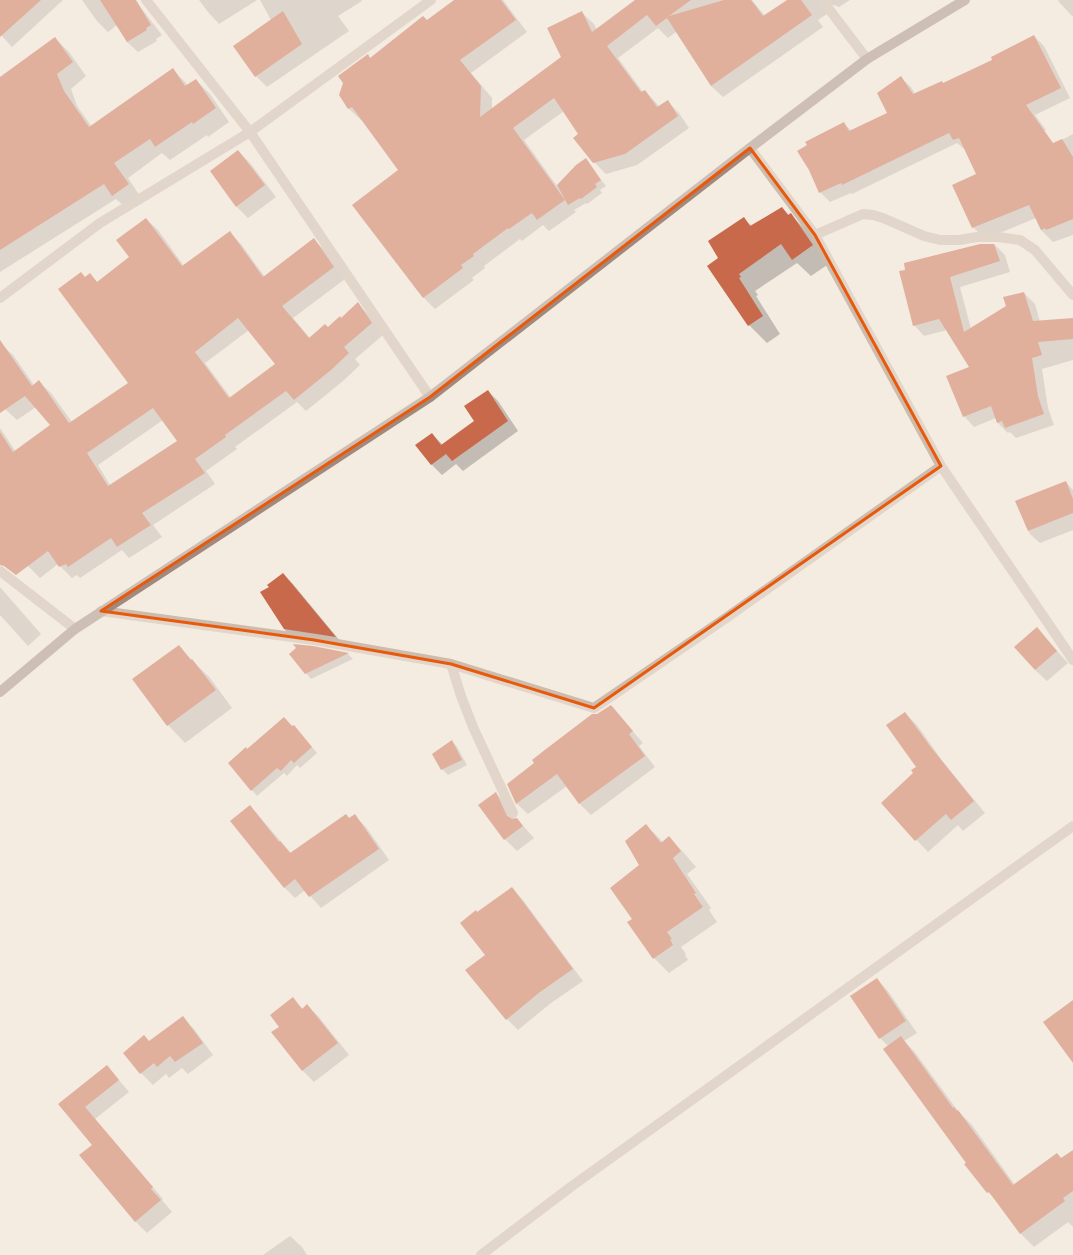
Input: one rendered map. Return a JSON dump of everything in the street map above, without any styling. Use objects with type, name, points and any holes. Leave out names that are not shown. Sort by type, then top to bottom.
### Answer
[{"type":"main road","points":[[0,692],[75,628],[430,397],[867,59],[965,0]]},
{"type":"street","points":[[146,0],[250,132],[430,397]]},
{"type":"street","points":[[0,298],[100,223],[250,132],[431,0]]},
{"type":"street","points":[[822,0],[867,59]]},
{"type":"street","points":[[750,148],[815,235],[941,466],[1073,660]]},
{"type":"street","points":[[815,235],[863,214],[883,218],[924,236],[940,240],[959,240],[977,237],[998,237],[1020,240],[1035,250],[1073,295]]},
{"type":"street","points":[[101,611],[314,640],[451,664],[594,708],[726,618],[941,466]]},
{"type":"street","points":[[0,571],[75,628]]},
{"type":"street","points":[[451,664],[471,721],[513,813]]},
{"type":"street","points":[[481,1255],[572,1186],[1073,826]]},
{"type":"highlighted area","points":[[750,148],[815,235],[941,466],[594,708],[451,664],[314,640],[101,611],[430,397]]},
{"type":"building","points":[[0,0],[41,0],[0,37]]},
{"type":"building","points":[[100,0],[136,0],[151,25],[146,28],[147,30],[127,42]]},
{"type":"building","points":[[454,0],[501,0],[516,20],[460,60],[481,86],[480,117],[561,57],[547,28],[582,11],[592,32],[635,0],[691,0],[669,16],[724,0],[751,0],[763,16],[787,0],[801,0],[812,15],[711,86],[667,18],[656,26],[647,15],[607,46],[641,92],[645,90],[657,107],[668,100],[678,116],[625,154],[593,163],[573,138],[578,134],[554,98],[513,128],[565,200],[537,220],[532,213],[509,229],[508,228],[473,254],[474,256],[461,265],[463,268],[423,298],[352,205],[398,170],[352,107],[348,109],[339,95],[343,83],[338,76],[368,54],[370,58],[423,16],[427,20]]},
{"type":"building","points":[[283,11],[302,44],[255,77],[233,46]]},
{"type":"building","points":[[1034,35],[1061,88],[1026,105],[1053,143],[1062,139],[1073,157],[1073,219],[1046,230],[1045,228],[1041,230],[1029,205],[972,228],[952,185],[976,174],[959,138],[953,140],[949,133],[842,185],[841,183],[819,193],[809,170],[797,151],[807,145],[805,142],[844,122],[849,131],[887,113],[877,93],[901,76],[913,94],[942,81],[943,83],[992,60],[991,57]]},
{"type":"building","points":[[55,37],[73,62],[57,74],[64,91],[89,127],[173,68],[185,86],[196,79],[216,108],[155,147],[150,139],[114,163],[129,184],[112,196],[104,184],[0,250],[0,77]]},
{"type":"building","points":[[238,150],[265,185],[236,207],[210,171]]},
{"type":"building","points":[[586,158],[601,180],[595,184],[597,187],[581,199],[580,198],[568,205],[557,185],[576,165]]},
{"type":"building","points":[[782,207],[788,215],[791,213],[813,245],[792,260],[781,244],[739,274],[741,277],[739,278],[763,316],[748,326],[707,266],[718,258],[708,241],[744,217],[750,226]]},
{"type":"building","points":[[146,218],[182,266],[230,231],[263,277],[314,238],[334,267],[282,306],[309,338],[325,324],[328,327],[340,316],[341,318],[358,302],[372,323],[344,347],[349,353],[331,370],[294,400],[286,391],[225,435],[226,437],[195,459],[205,473],[142,513],[151,525],[117,547],[111,538],[68,567],[66,564],[59,567],[48,551],[16,575],[4,566],[0,565],[0,432],[13,452],[50,425],[25,396],[0,413],[0,340],[32,386],[39,380],[69,423],[128,383],[58,289],[81,272],[85,277],[90,273],[97,282],[129,257],[116,240]],"holes":[[[238,318],[275,364],[229,398],[195,352]],[[153,408],[177,441],[108,486],[87,453]]]},
{"type":"building","points":[[980,244],[994,244],[1000,261],[950,277],[964,332],[1006,306],[1003,297],[1024,292],[1033,321],[1073,318],[1073,339],[1038,342],[1042,355],[1032,358],[1038,396],[1044,414],[1005,428],[1002,421],[997,423],[991,406],[963,417],[946,376],[969,367],[939,319],[913,326],[899,271],[905,270],[904,263]]},
{"type":"building","points":[[488,390],[508,421],[452,461],[446,454],[431,465],[415,445],[432,433],[441,445],[474,421],[464,406]]},
{"type":"building","points":[[1066,481],[1073,499],[1073,513],[1028,531],[1015,501]]},
{"type":"building","points":[[283,573],[336,637],[284,629],[260,592],[269,587],[267,585]]},
{"type":"building","points":[[1037,627],[1057,651],[1035,670],[1014,647]]},
{"type":"building","points":[[293,644],[349,653],[305,674],[289,654],[296,648]]},
{"type":"building","points":[[179,645],[216,690],[167,726],[132,679]]},
{"type":"building","points":[[611,705],[633,731],[629,734],[645,756],[579,804],[557,774],[516,804],[507,784],[534,763],[532,760],[592,714],[597,714]]},
{"type":"building","points":[[905,712],[974,801],[951,820],[946,814],[915,841],[881,803],[913,773],[911,770],[916,767],[886,725]]},
{"type":"building","points":[[284,717],[292,726],[294,725],[312,747],[294,763],[291,760],[281,771],[277,768],[251,791],[228,763],[246,747],[247,749]]},
{"type":"building","points":[[452,740],[462,760],[441,770],[432,754]]},
{"type":"building","points":[[496,792],[507,816],[512,819],[517,818],[523,826],[504,840],[478,805]]},
{"type":"building","points":[[250,805],[279,842],[280,841],[290,853],[346,814],[349,818],[355,814],[379,849],[309,897],[295,879],[284,888],[230,821]]},
{"type":"building","points":[[646,824],[661,843],[669,836],[681,851],[673,858],[696,893],[694,894],[703,907],[667,932],[672,939],[670,939],[673,945],[653,959],[627,922],[632,919],[610,888],[639,865],[625,841]]},
{"type":"building","points":[[512,887],[573,969],[540,992],[506,1020],[465,970],[485,955],[460,923],[476,910],[477,912]]},
{"type":"building","points":[[877,978],[906,1021],[879,1039],[850,996]]},
{"type":"building","points":[[293,997],[302,1009],[307,1004],[338,1043],[302,1071],[271,1032],[279,1027],[270,1015]]},
{"type":"building","points":[[1073,1000],[1073,1063],[1043,1022]]},
{"type":"building","points":[[183,1016],[203,1043],[175,1062],[170,1056],[157,1067],[154,1063],[140,1074],[123,1053],[144,1035],[149,1041]]},
{"type":"building","points":[[901,1036],[953,1108],[954,1107],[957,1111],[958,1110],[1013,1185],[1057,1153],[1061,1158],[1073,1150],[1073,1191],[1063,1198],[1065,1201],[1020,1234],[989,1192],[987,1193],[964,1164],[966,1163],[883,1049]]},
{"type":"building","points":[[107,1065],[119,1080],[85,1107],[153,1187],[151,1189],[161,1200],[135,1222],[79,1155],[92,1145],[58,1104]]}]
